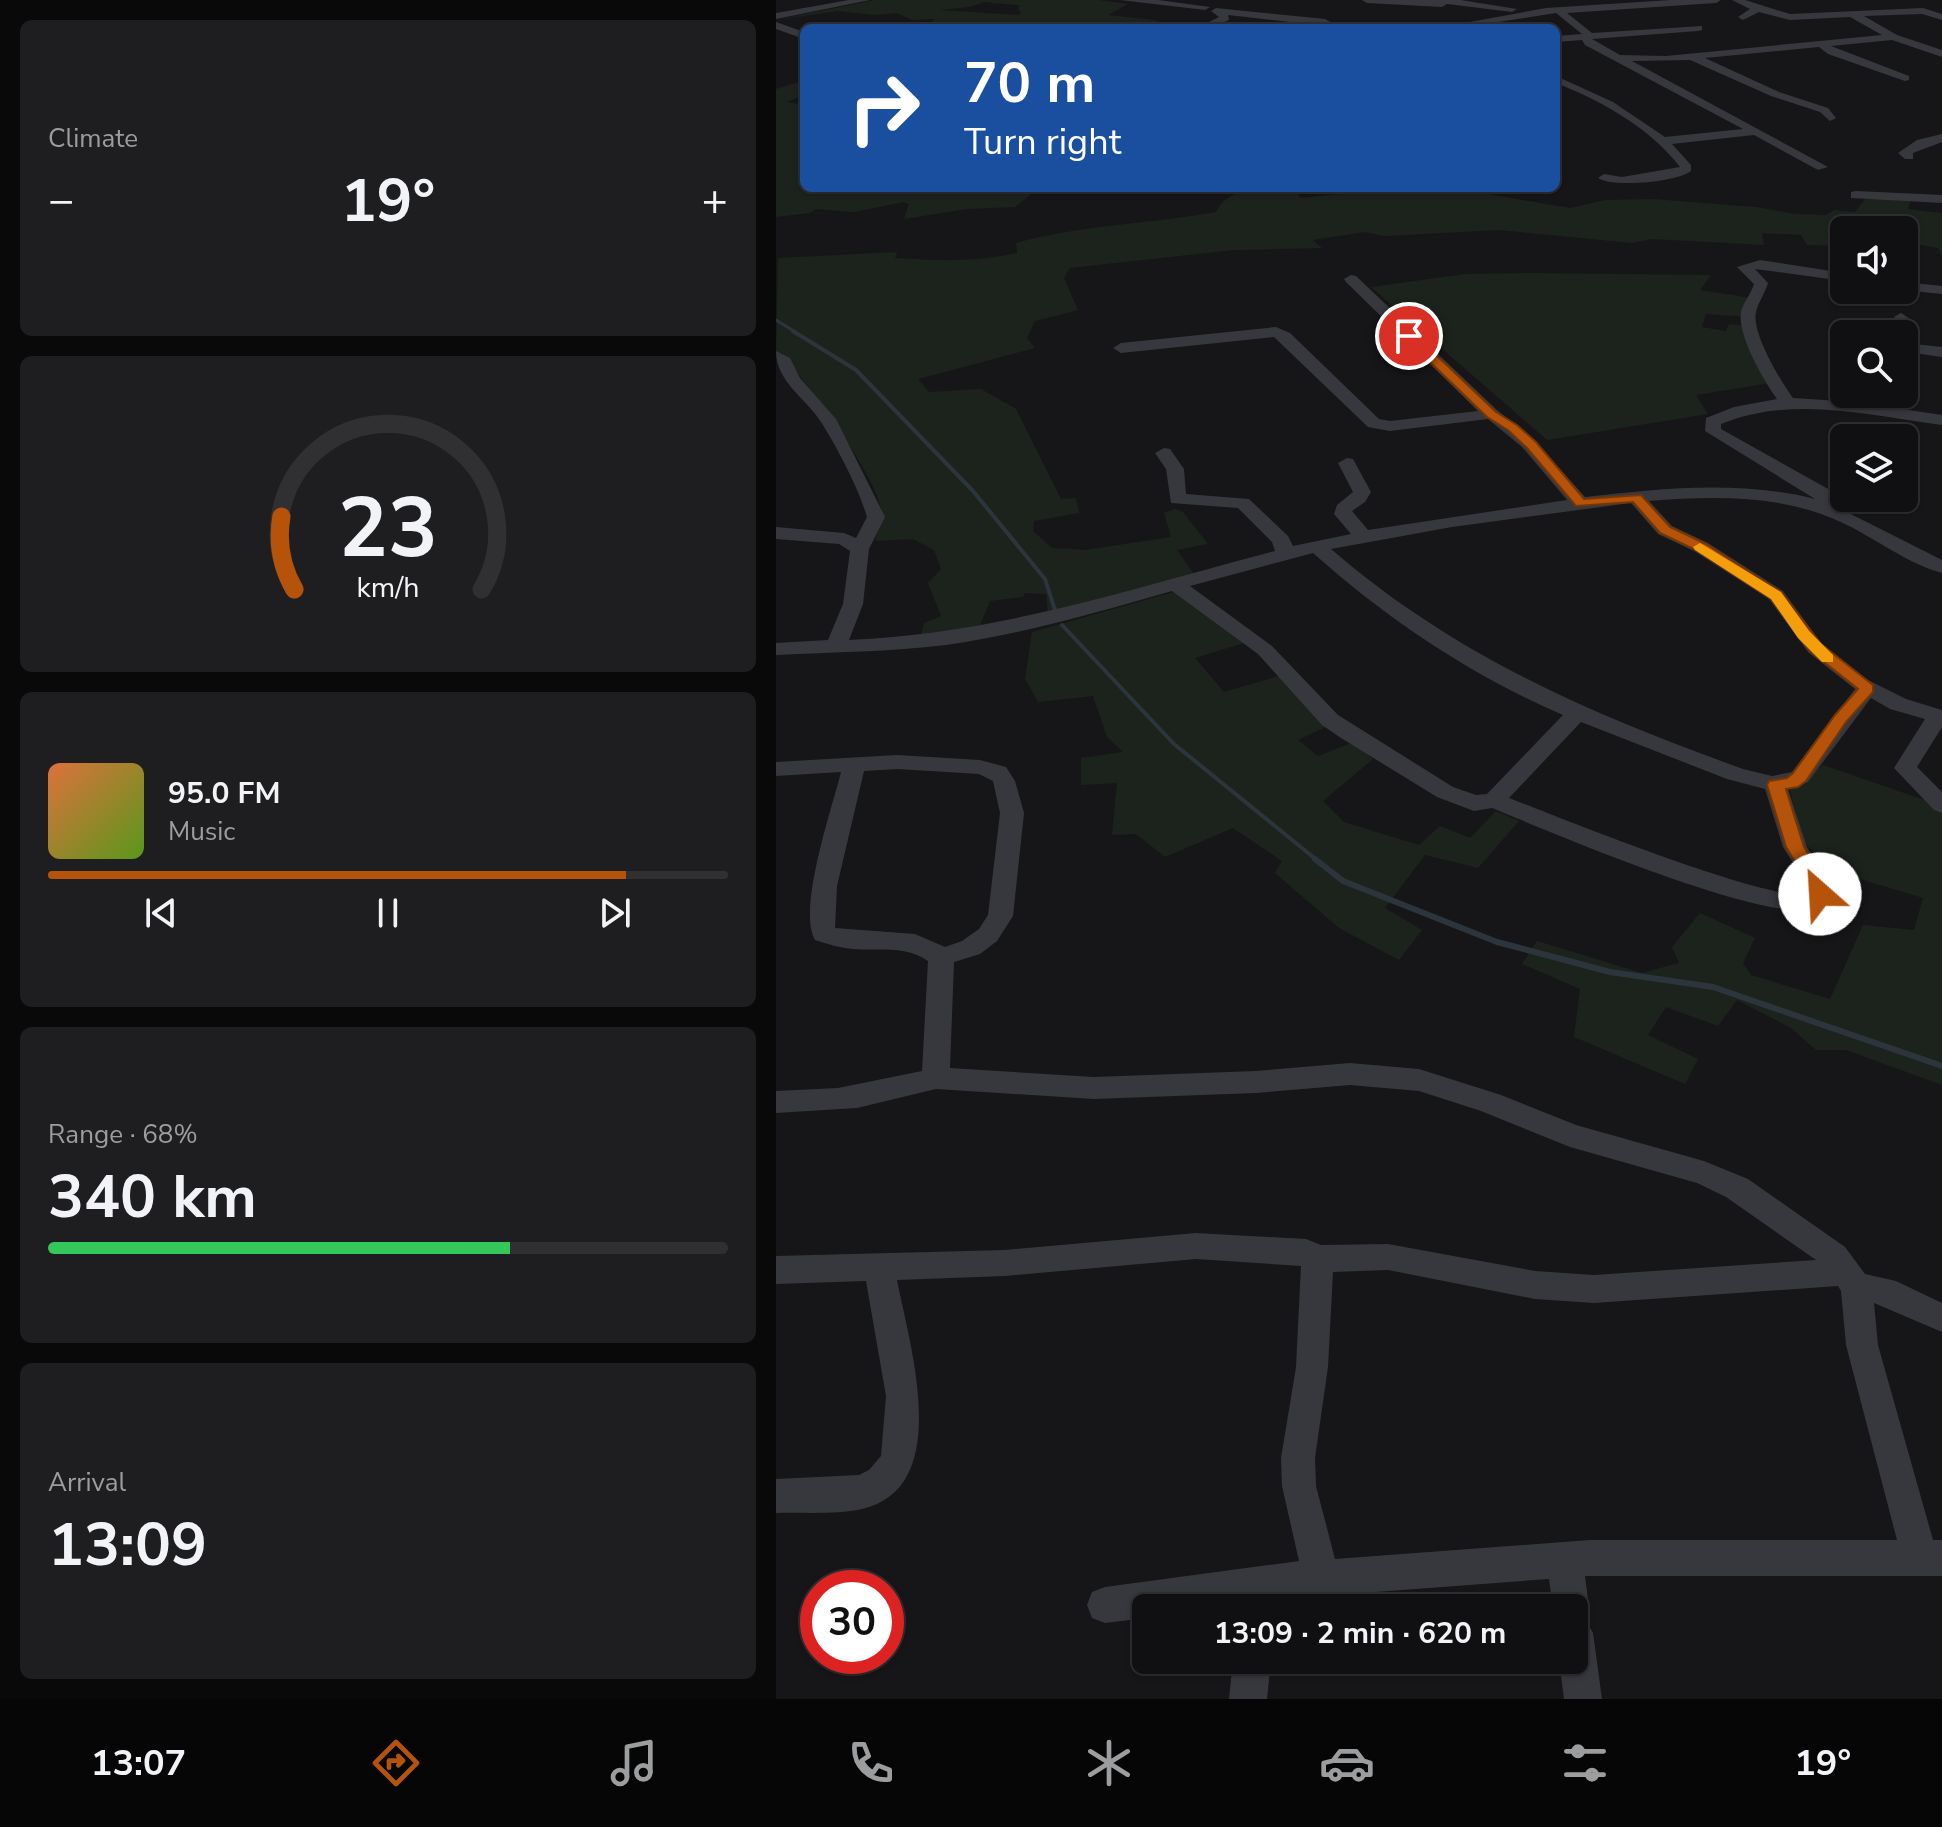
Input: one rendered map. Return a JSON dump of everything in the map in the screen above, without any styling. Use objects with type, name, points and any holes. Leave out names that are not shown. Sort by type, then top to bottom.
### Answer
[{"type":"street","points":[[776,16],[865,0]]},
{"type":"street","points":[[1125,0],[1207,4],[1226,18],[1212,24]]},
{"type":"street","points":[[1367,0],[1444,2],[1546,11]]},
{"type":"street","points":[[1471,24],[1561,7],[1716,0]]},
{"type":"street","points":[[1737,0],[1790,17],[1923,11],[1942,17]]},
{"type":"street","points":[[1842,0],[1865,13]]},
{"type":"street","points":[[1444,2],[1443,14],[1451,24]]},
{"type":"street","points":[[1561,7],[1587,33],[1585,37],[1589,43],[1822,167]]},
{"type":"street","points":[[1284,17],[1300,8]]},
{"type":"street","points":[[1743,17],[1758,9]]},
{"type":"street","points":[[1218,11],[1334,24]]},
{"type":"street","points":[[1852,14],[1893,37],[1942,54]]},
{"type":"street","points":[[776,25],[800,34]]},
{"type":"street","points":[[1560,39],[1698,28]]},
{"type":"street","points":[[1622,58],[1690,56],[1893,37]]},
{"type":"street","points":[[1823,45],[1832,52],[1905,78]]},
{"type":"street","points":[[1690,56],[1743,82],[1818,107],[1830,114],[1830,118]]},
{"type":"street","points":[[1560,81],[1599,99],[1664,141],[1687,168],[1682,172],[1622,181],[1604,178]]},
{"type":"street","points":[[1664,141],[1753,132]]},
{"type":"street","points":[[1909,156],[1904,153],[1909,148],[1942,138]]},
{"type":"street","points":[[1856,195],[1942,199]]},
{"type":"street","points":[[1788,402],[1769,376],[1748,320],[1749,308],[1756,300],[1761,283],[1744,267],[1760,264],[1830,275]]},
{"type":"street","points":[[1351,279],[1491,414],[1513,428],[1531,445],[1580,503]]},
{"type":"street","points":[[1918,287],[1942,290]]},
{"type":"street","points":[[1901,317],[1904,320]]},
{"type":"street","points":[[1121,348],[1276,332],[1285,336],[1374,423],[1390,426],[1491,414]]},
{"type":"street","points":[[1918,349],[1942,352]]},
{"type":"street","points":[[776,356],[784,361],[793,380],[828,419],[876,517],[860,549],[853,604],[836,646]]},
{"type":"street","points":[[1819,506],[1824,501],[1824,494],[1713,431],[1710,426],[1712,422],[1788,402],[1855,406],[1942,420]]},
{"type":"street","points":[[1903,408],[1903,413]]},
{"type":"street","points":[[1164,453],[1175,469],[1177,499],[1243,503],[1281,540],[1286,554]]},
{"type":"street","points":[[1347,463],[1362,492],[1359,498],[1343,509],[1343,514],[1364,537]]},
{"type":"street","points":[[776,649],[969,635],[1051,618],[1286,554],[1364,537],[1636,497],[1765,495],[1819,506],[1942,567]]},
{"type":"street","points":[[1636,497],[1665,530],[1701,547],[1776,595],[1815,648],[1867,689],[1898,704],[1940,717],[1905,768],[1942,805]]},
{"type":"street","points":[[776,533],[844,539],[860,549]]},
{"type":"street","points":[[1317,547],[1365,591],[1471,659],[1577,713],[1719,768],[1775,785],[1791,783],[1800,777],[1841,719],[1867,689]]},
{"type":"street","points":[[1176,585],[1265,650],[1330,720],[1445,792],[1474,803],[1494,800],[1636,856],[1723,885],[1800,906],[1813,903],[1820,894],[1816,880],[1795,847],[1775,785]]},
{"type":"street","points":[[1494,800],[1577,713]]},
{"type":"street","points":[[776,769],[855,763],[980,767],[998,772],[1004,781],[1012,813],[1000,916],[988,935],[971,948],[941,957]]},
{"type":"street","points":[[855,763],[825,886],[821,921],[824,934],[834,939],[901,942],[932,948],[941,957],[936,1078]]},
{"type":"street","points":[[776,1102],[821,1103],[890,1092],[936,1078],[1094,1088],[1256,1082],[1350,1074],[1419,1080],[1491,1103],[1570,1135],[1704,1173],[1726,1183],[1834,1256],[1851,1280],[1862,1345],[1931,1558],[1565,1560],[1321,1577],[1268,1594]]},
{"type":"street","points":[[776,1270],[1005,1263],[1196,1246],[1306,1252],[1315,1259],[1318,1270],[1312,1367],[1298,1458],[1299,1486],[1321,1577]]},
{"type":"street","points":[[1315,1259],[1388,1257],[1535,1285],[1594,1289],[1851,1280],[1885,1291],[1942,1318]]},
{"type":"street","points":[[776,1496],[862,1492],[881,1482],[898,1463],[903,1396],[879,1267]]},
{"type":"street","points":[[1565,1560],[1569,1594]]},
{"type":"street","points":[[1105,1605],[1132,1603]]},
{"type":"street","points":[[1248,1699],[1251,1674]]},
{"type":"street","points":[[1580,1674],[1583,1699]]},
{"type":"shaded area","points":[[875,0],[1099,0],[1128,4],[1108,15],[1165,24],[928,24],[935,19],[912,20],[897,13],[875,15],[837,11],[776,20]],"holes":[[[984,2],[1019,5],[1020,15],[940,10]]]},
{"type":"shaded area","points":[[800,84],[800,97],[787,102],[800,104],[800,192],[1028,192],[1030,195],[1015,207],[966,209],[904,219],[909,204],[904,202],[855,212],[816,209],[810,213],[776,217],[776,89]]},
{"type":"shaded area","points":[[1240,192],[1296,192],[1301,198],[1356,192],[1477,192],[1570,208],[1605,200],[1653,199],[1826,215],[1834,210],[1855,212],[1865,199],[1911,199],[1908,209],[1942,213],[1942,256],[1938,248],[1918,244],[1918,216],[1830,216],[1830,246],[1807,245],[1801,235],[1762,233],[1764,245],[1652,239],[1632,243],[1499,230],[1384,236],[1365,232],[1313,240],[1322,248],[1234,250],[1070,268],[1064,278],[1078,310],[1035,321],[1027,338],[1035,348],[918,379],[929,392],[981,389],[1016,409],[1061,499],[1076,498],[1079,513],[1034,521],[1033,531],[1052,548],[1085,550],[1171,537],[1164,513],[1175,509],[1183,512],[1208,544],[1177,550],[1194,574],[1048,614],[1046,594],[1025,593],[1023,597],[990,601],[979,628],[921,635],[924,623],[941,616],[928,583],[941,569],[934,550],[913,539],[875,541],[882,517],[870,481],[824,409],[782,353],[776,353],[778,258],[897,252],[895,258],[986,258],[1017,253],[1016,243],[1041,237],[1216,212],[1231,196]]},
{"type":"shaded area","points":[[1465,274],[1711,275],[1700,290],[1751,298],[1751,317],[1706,314],[1702,327],[1726,331],[1729,324],[1748,326],[1770,383],[1696,395],[1708,414],[1547,440],[1371,287]]},
{"type":"shaded area","points":[[1184,589],[1254,640],[1195,658],[1224,692],[1282,675],[1330,725],[1298,740],[1318,756],[1354,742],[1373,759],[1323,801],[1344,822],[1419,845],[1440,826],[1470,838],[1496,811],[1519,821],[1478,868],[1425,855],[1385,908],[1422,930],[1399,960],[1339,928],[1275,873],[1282,861],[1233,828],[1165,857],[1136,834],[1112,835],[1117,783],[1081,785],[1081,758],[1123,752],[1107,737],[1093,696],[1038,702],[1025,679],[1032,632]]},
{"type":"shaded area","points":[[1823,765],[1942,806],[1942,1085],[1846,1050],[1816,1050],[1791,1028],[1737,1000],[1718,1026],[1666,1007],[1648,1035],[1698,1059],[1685,1084],[1574,1037],[1580,989],[1522,964],[1537,941],[1642,973],[1679,963],[1672,947],[1700,913],[1755,938],[1743,963],[1751,975],[1830,999],[1863,925],[1914,930],[1923,898],[1830,870],[1803,841],[1790,790]]},
{"type":"waterway","points":[[776,320],[797,333]]},
{"type":"waterway","points":[[793,331],[856,370],[973,491],[1045,579],[1056,613]]},
{"type":"waterway","points":[[1062,625],[1174,744],[1318,861]]},
{"type":"waterway","points":[[1315,859],[1343,881],[1497,942],[1610,972],[1713,987],[1942,1066]]},
{"type":"slow traffic","points":[[1700,547],[1776,595],[1815,648],[1828,658]]},
{"type":"route","points":[[1409,336],[1491,414],[1513,428],[1531,445],[1580,503],[1636,497],[1675,537],[1701,547],[1776,595],[1815,648],[1867,689],[1841,719],[1800,777],[1791,783],[1775,785],[1795,847],[1816,880],[1820,894]]}]
